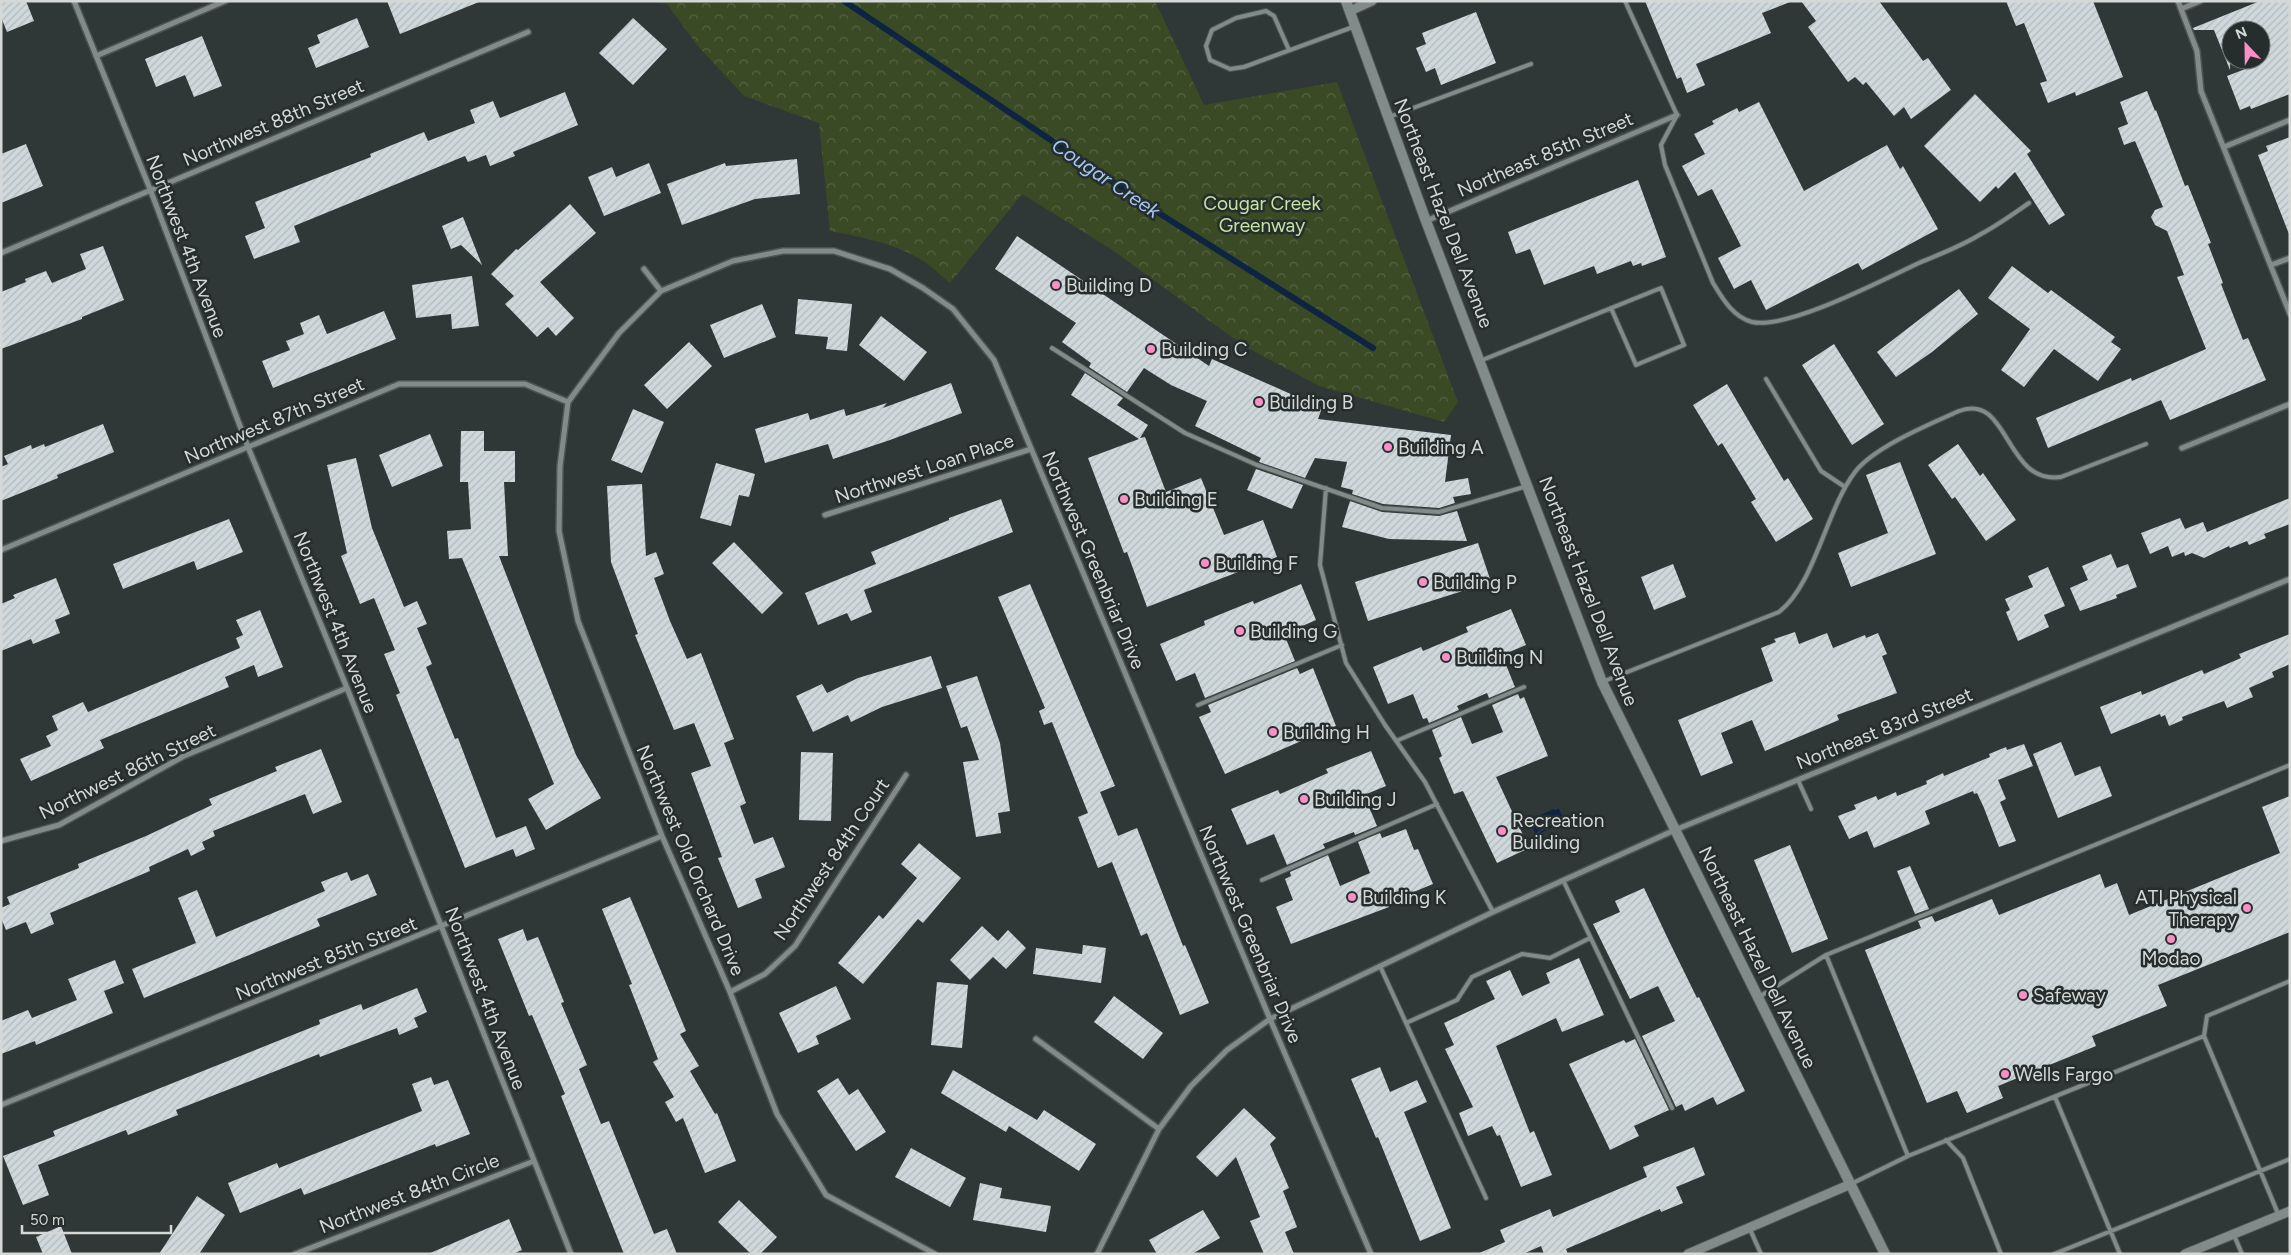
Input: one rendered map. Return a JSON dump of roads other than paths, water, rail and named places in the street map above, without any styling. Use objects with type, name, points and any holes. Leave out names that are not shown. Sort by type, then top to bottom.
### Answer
[{"type":"main road","name":"Northeast Hazel Dell Avenue","points":[[1348,6],[1426,221],[1602,682],[1885,1254]]},
{"type":"street","name":"Northwest 4th Avenue","points":[[74,1],[150,189],[248,446],[347,688],[571,1254]]},
{"type":"street","points":[[96,56],[225,1]]},
{"type":"street","points":[[1348,6],[1372,1]]},
{"type":"street","points":[[2178,1],[2197,51],[2202,90],[2290,314]]},
{"type":"street","points":[[2181,9],[2200,1]]},
{"type":"street","name":"Northwest 88th Street","points":[[1,253],[528,32]]},
{"type":"street","name":"Northeast 85th Street","points":[[1426,221],[1676,115]]},
{"type":"street","points":[[2224,147],[2290,120]]},
{"type":"street","name":"Northwest Greenbriar Drive","points":[[568,402],[619,333],[661,292],[733,261],[783,251],[834,251],[890,270],[923,288],[953,309],[994,360],[1270,1019],[1371,1254]]},
{"type":"street","points":[[2271,265],[2290,258]]},
{"type":"street","points":[[644,269],[661,292]]},
{"type":"street","name":"Northwest 87th Street","points":[[1,550],[399,384],[525,384],[568,402]]},
{"type":"street","name":"Northwest Old Orchard Drive","points":[[568,402],[560,466],[559,531],[578,621],[662,836],[730,992],[777,1114],[826,1195],[936,1254]]},
{"type":"street","points":[[2182,448],[2290,404]]},
{"type":"street","name":"Northwest Loan Place","points":[[825,515],[1031,449]]},
{"type":"street","name":"Northeast 83rd Street","points":[[1098,1254],[1160,1129],[1191,1086],[1227,1050],[1270,1019],[1492,912],[1675,830],[2290,579]]},
{"type":"street","name":"Northwest 86th Street","points":[[1,841],[59,825],[184,756],[347,688]]},
{"type":"street","name":"Northwest 84th Court","points":[[730,992],[765,974],[795,946],[906,774]]},
{"type":"street","name":"Northwest 85th Street","points":[[1,1105],[662,836]]},
{"type":"street","points":[[1036,1039],[1160,1129]]},
{"type":"street","name":"Northwest 84th Circle","points":[[295,1254],[534,1161]]},
{"type":"street","points":[[1688,1254],[1851,1184]]},
{"type":"street","points":[[2185,1254],[2290,1212]]},
{"type":"lane","points":[[1625,1],[1676,115],[1662,145],[1665,165],[1716,288],[1723,300],[1752,322],[1765,323],[1797,316],[1829,304],[1980,235],[2029,203]]},
{"type":"lane","points":[[1289,50],[1274,16],[1266,11],[1236,18],[1212,30],[1206,46],[1210,60],[1230,69],[1244,67],[1355,26]]},
{"type":"lane","points":[[1389,117],[1531,64]]},
{"type":"lane","points":[[1480,361],[1660,288],[1684,345],[1636,365],[1611,308]]},
{"type":"lane","points":[[1052,348],[1185,433],[1258,465],[1382,508],[1439,512],[1528,485]]},
{"type":"lane","points":[[1766,379],[1821,471],[1845,487]]},
{"type":"lane","points":[[1602,682],[1779,612],[1789,605],[1810,566],[1845,487],[1855,472],[1866,460],[1922,428],[1969,407],[1984,411],[1993,419],[2028,470],[2048,479],[2061,477],[2146,444]]},
{"type":"lane","points":[[1326,488],[1320,565],[1346,663],[1425,782],[1492,912]]},
{"type":"lane","points":[[1198,706],[1342,645]]},
{"type":"lane","points":[[1396,741],[1524,687]]},
{"type":"lane","points":[[1758,997],[1826,955],[2290,765]]},
{"type":"lane","points":[[1798,780],[1812,809]]},
{"type":"lane","points":[[1262,880],[1437,804]]},
{"type":"lane","points":[[1562,880],[1672,1108]]},
{"type":"lane","points":[[1406,1023],[1456,1000],[1472,977],[1522,954],[1550,958],[1590,938]]},
{"type":"lane","points":[[1826,955],[1908,1156]]},
{"type":"lane","points":[[1380,966],[1486,1198]]},
{"type":"lane","points":[[2279,1216],[2204,1036],[2207,1016],[2290,981]]},
{"type":"lane","points":[[1851,1184],[1946,1140],[2204,1036]]},
{"type":"lane","points":[[2055,1097],[2120,1254]]},
{"type":"lane","points":[[1946,1140],[1963,1158],[2001,1254]]},
{"type":"lane","points":[[2054,1254],[2290,1159]]},
{"type":"lane","points":[[1750,1228],[1761,1254]]},
{"type":"lane","points":[[2234,1234],[2242,1254]]},
{"type":"water","points":[[1558,807],[1565,822],[1536,835],[1529,820]]},
{"type":"waterway","name":"Cougar Creek","points":[[844,1],[1165,217],[1373,348]]},
{"type":"place","name":"Building D","points":[[1056,285]]},
{"type":"place","name":"Building C","points":[[1151,349]]},
{"type":"place","name":"Building B","points":[[1259,402]]},
{"type":"place","name":"Building A","points":[[1388,447]]},
{"type":"place","name":"Building E","points":[[1124,499]]},
{"type":"place","name":"Building F","points":[[1205,563]]},
{"type":"place","name":"Building P","points":[[1423,582]]},
{"type":"place","name":"Building G","points":[[1240,631]]},
{"type":"place","name":"Building N","points":[[1446,657]]},
{"type":"place","name":"Building H","points":[[1273,732]]},
{"type":"place","name":"Building J","points":[[1304,799]]},
{"type":"place","name":"Recreation Building","points":[[1502,831]]},
{"type":"place","name":"Building K","points":[[1352,897]]},
{"type":"place","name":"ATI Physical Therapy","points":[[2247,908]]},
{"type":"place","name":"Modao","points":[[2171,939]]},
{"type":"place","name":"Safeway","points":[[2023,995]]},
{"type":"place","name":"Wells Fargo","points":[[2005,1074]]},
{"type":"park label","name":"Cougar Creek Greenway","points":[[1262,214]]}]
